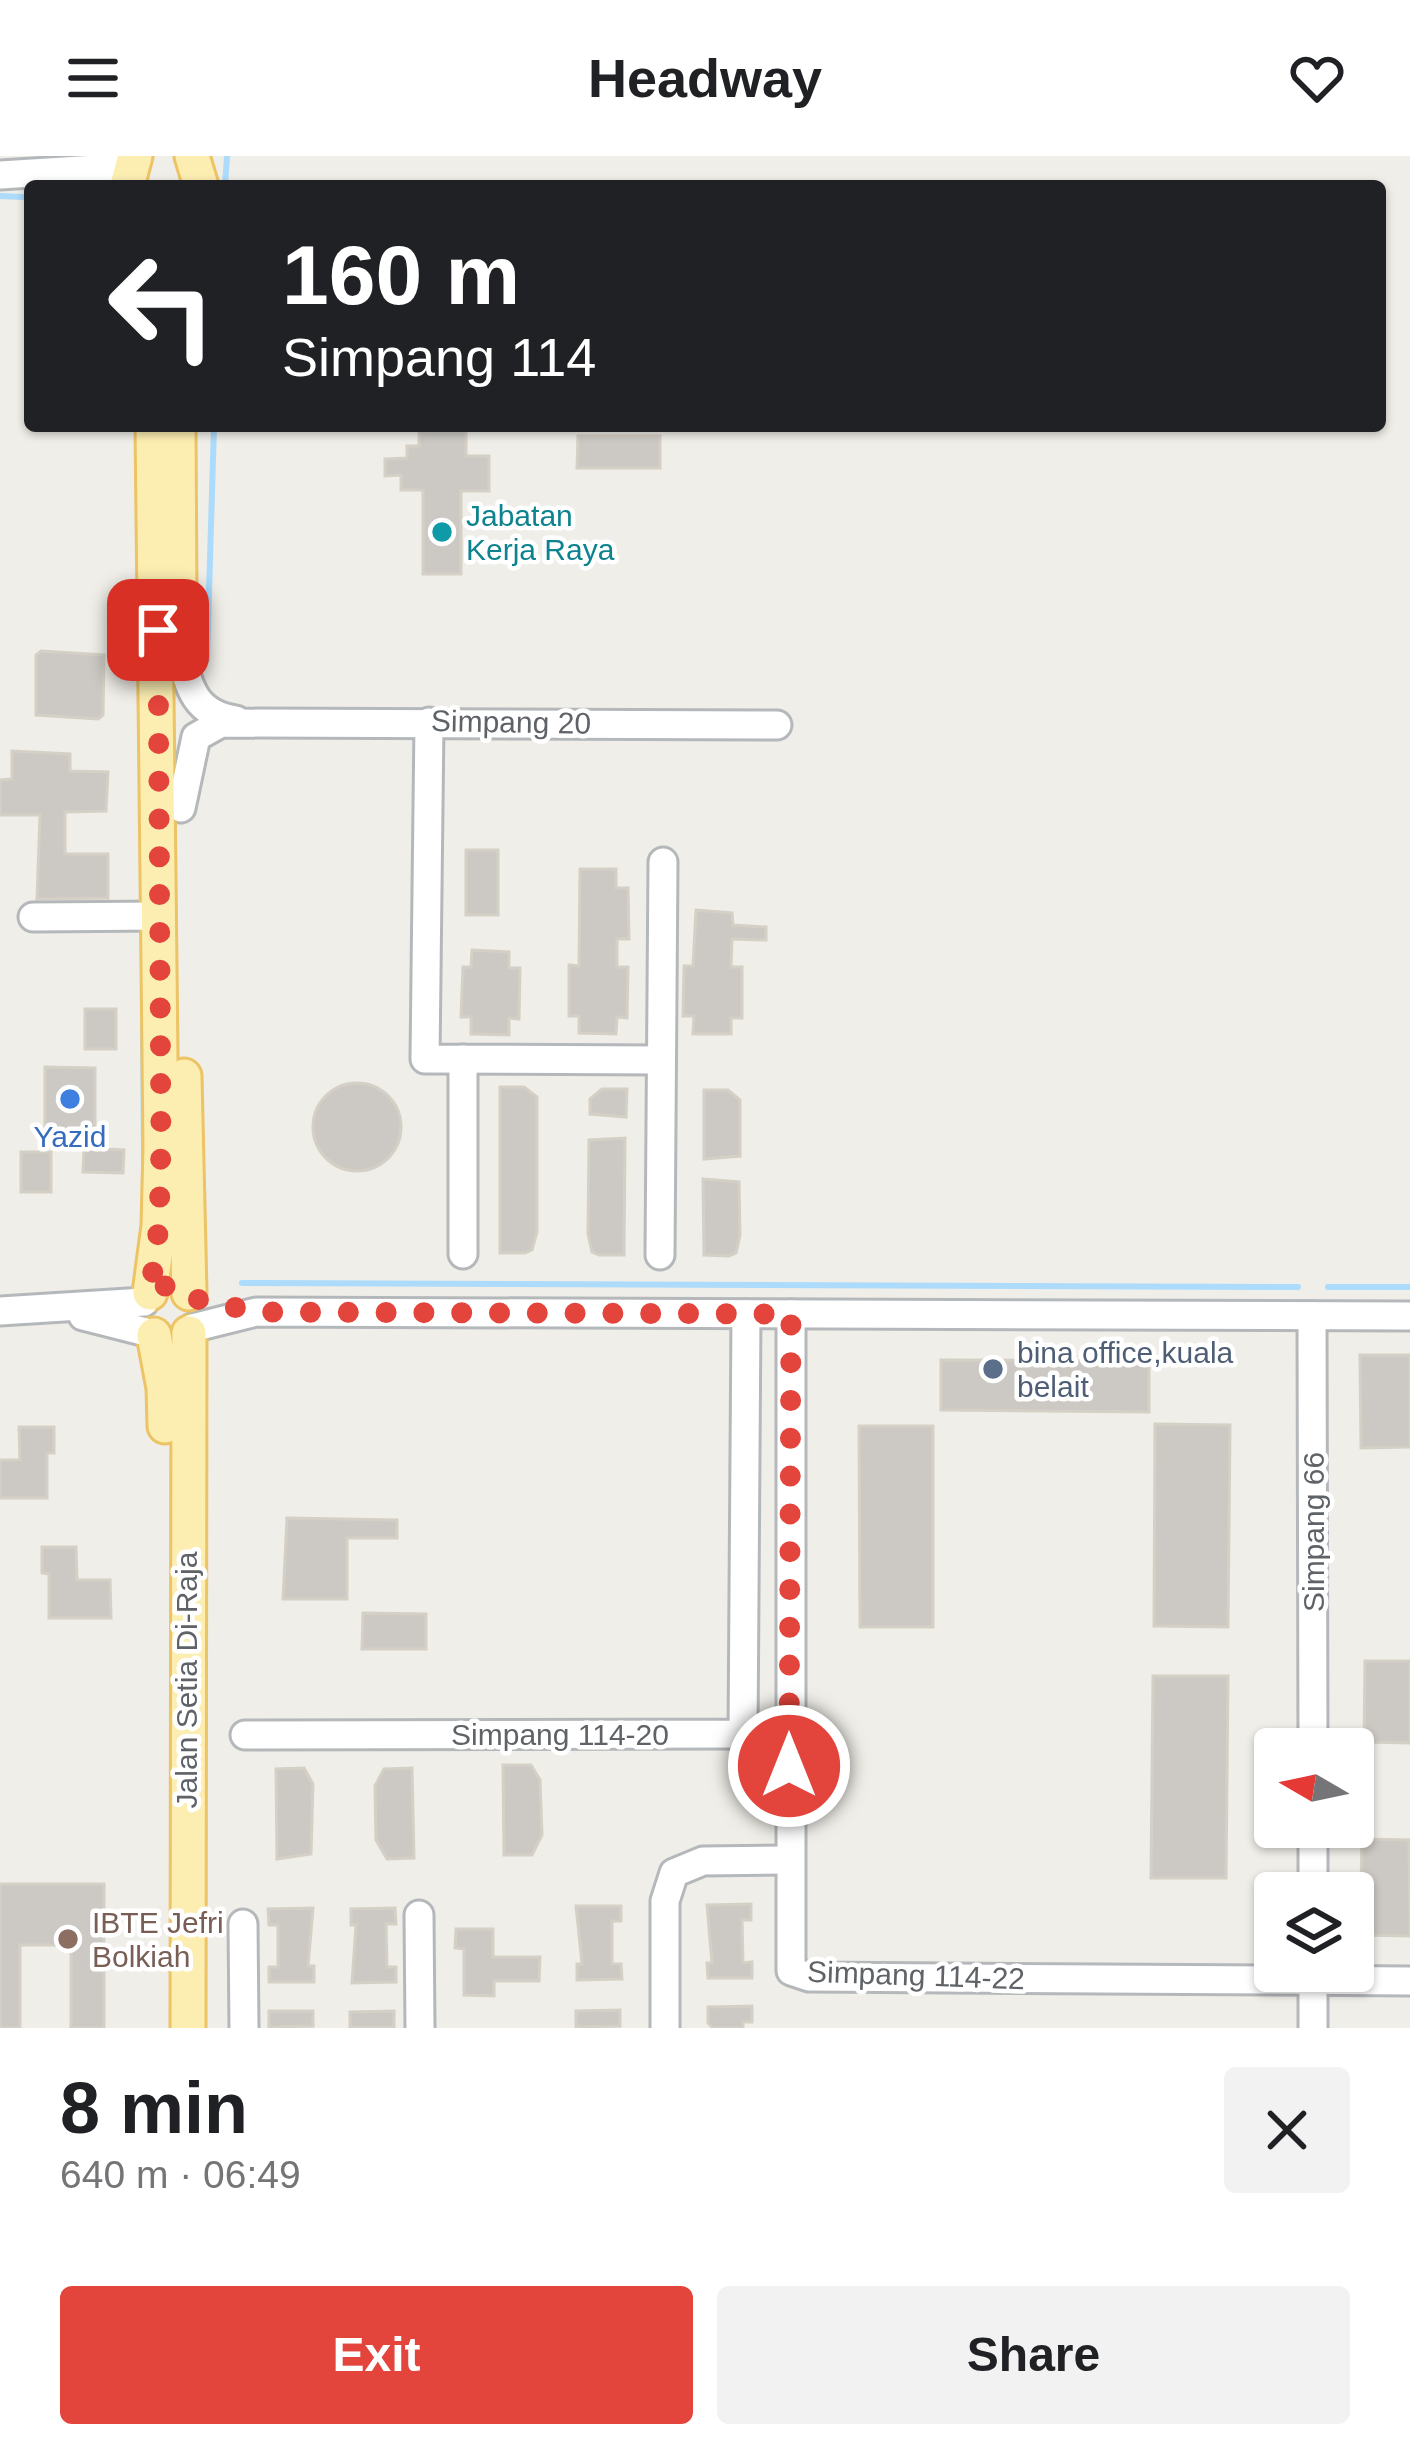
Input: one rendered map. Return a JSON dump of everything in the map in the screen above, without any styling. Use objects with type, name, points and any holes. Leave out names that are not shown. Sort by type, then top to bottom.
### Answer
[{"type":"main road","name":"Jalan Setia Di-Raja","points":[[153,432],[161,916],[159,1226],[149,1316],[164,1388],[168,2028]]},
{"type":"main road","name":"Jalan Setia Di-Raja","points":[[178,432],[190,1313],[188,2028]]},
{"type":"main road","points":[[170,1285],[190,1313],[175,1340],[149,1316],[170,1285]]},
{"type":"street","points":[[0,178],[112,168],[135,156]]},
{"type":"street","points":[[180,652],[189,687],[202,708],[246,722]]},
{"type":"street","points":[[181,808],[196,737],[211,726],[246,722]]},
{"type":"street","name":"Simpang 20","points":[[246,722],[776,725]]},
{"type":"street","points":[[429,722],[424,1059],[661,1060]]},
{"type":"street","points":[[660,1255],[663,862]]},
{"type":"street","points":[[33,917],[161,916]]},
{"type":"street","points":[[463,1059],[463,1254]]},
{"type":"street","points":[[0,1311],[149,1316]]},
{"type":"street","points":[[190,1313],[1410,1316]]},
{"type":"street","name":"Simpang 114-20","points":[[245,1735],[743,1734],[746,1314]]},
{"type":"street","name":"Simpang 114-22","points":[[791,1314],[787,1952],[791,1972],[809,1977],[1254,1976]]},
{"type":"street","name":"Simpang 66","points":[[1312,1316],[1313,1728]]},
{"type":"street","points":[[665,2028],[664,1900],[674,1874],[704,1862],[788,1859]]},
{"type":"street","points":[[419,1915],[420,2028]]},
{"type":"street","points":[[243,1924],[244,2028]]},
{"type":"street","name":"Simpang 114-22","points":[[1374,1980],[1410,1982]]},
{"type":"street","points":[[1313,1992],[1313,2028]]},
{"type":"building","name":"Jabatan Kerja Raya","points":[[419,432],[466,432],[466,456],[489,456],[489,491],[461,491],[461,574],[423,574],[423,490],[401,490],[401,475],[385,476],[385,459],[407,458],[407,446],[419,446]]},
{"type":"building","points":[[578,436],[660,436],[660,468],[577,468]]},
{"type":"building","points":[[41,651],[104,655],[103,715],[98,719],[36,715],[36,655]]},
{"type":"building","points":[[12,751],[70,754],[70,771],[108,772],[106,811],[65,812],[65,854],[108,854],[108,898],[37,899],[40,815],[0,815],[0,780],[12,779]]},
{"type":"building","points":[[466,850],[498,850],[498,915],[466,915]]},
{"type":"building","points":[[580,869],[616,869],[616,888],[628,888],[629,939],[617,939],[617,967],[628,967],[627,1018],[617,1017],[616,1034],[579,1033],[579,1016],[569,1016],[569,965],[579,966]]},
{"type":"building","points":[[696,910],[732,913],[733,925],[766,927],[766,940],[732,939],[731,967],[742,967],[742,1018],[731,1018],[731,1034],[693,1034],[694,1016],[683,1016],[684,966],[693,966]]},
{"type":"building","points":[[472,950],[509,952],[509,968],[520,968],[519,1019],[509,1018],[509,1035],[471,1034],[471,1017],[461,1017],[463,967],[471,967]]},
{"type":"building","points":[[85,1009],[116,1009],[116,1049],[85,1049]]},
{"type":"building","name":"Yazid","points":[[45,1067],[95,1068],[95,1130],[45,1130]]},
{"type":"building","points":[[357,1083],[374,1086],[388,1096],[398,1110],[398,1144],[388,1158],[374,1168],[357,1171],[340,1168],[326,1158],[316,1144],[313,1127],[316,1110],[326,1096],[340,1086]]},
{"type":"building","points":[[500,1087],[524,1087],[537,1097],[537,1232],[532,1250],[525,1253],[500,1253]]},
{"type":"building","points":[[602,1089],[627,1089],[626,1117],[590,1114],[590,1099]]},
{"type":"building","points":[[704,1090],[728,1090],[740,1100],[740,1156],[704,1159]]},
{"type":"building","points":[[625,1138],[624,1255],[599,1255],[592,1252],[588,1234],[589,1140]]},
{"type":"building","points":[[84,1148],[124,1150],[123,1173],[83,1172]]},
{"type":"building","points":[[21,1152],[51,1152],[51,1192],[21,1192]]},
{"type":"building","points":[[703,1179],[739,1182],[740,1235],[736,1253],[729,1256],[704,1255]]},
{"type":"building","points":[[1360,1355],[1410,1355],[1410,1447],[1361,1448]]},
{"type":"building","points":[[941,1360],[1149,1361],[1149,1412],[941,1410]]},
{"type":"building","points":[[1155,1424],[1230,1425],[1228,1627],[1154,1626]]},
{"type":"building","points":[[859,1426],[933,1426],[933,1627],[860,1627]]},
{"type":"building","points":[[19,1427],[54,1427],[54,1453],[47,1453],[47,1498],[0,1498],[0,1460],[20,1460]]},
{"type":"building","points":[[287,1518],[397,1520],[397,1538],[347,1538],[347,1599],[283,1599]]},
{"type":"building","points":[[42,1547],[76,1547],[77,1580],[110,1580],[111,1618],[49,1618],[49,1574],[42,1573]]},
{"type":"building","points":[[363,1613],[426,1614],[426,1649],[362,1649]]},
{"type":"building","points":[[1365,1661],[1410,1661],[1410,1743],[1374,1742],[1374,1728],[1364,1728]]},
{"type":"building","points":[[1153,1676],[1228,1676],[1226,1878],[1151,1878]]},
{"type":"building","points":[[503,1765],[531,1765],[540,1780],[542,1835],[532,1855],[504,1855]]},
{"type":"building","points":[[304,1768],[313,1784],[311,1854],[277,1859],[276,1769]]},
{"type":"building","points":[[412,1768],[414,1858],[387,1859],[376,1840],[375,1786],[384,1769]]},
{"type":"building","points":[[1374,1839],[1409,1840],[1410,1936],[1374,1935],[1374,1872],[1361,1872],[1362,1848],[1374,1848]]},
{"type":"building","points":[[0,1884],[104,1884],[104,2028],[71,2028],[71,1945],[20,1945],[20,2028],[0,2028]]},
{"type":"building","points":[[751,1904],[751,1920],[742,1920],[743,1963],[752,1962],[752,1978],[708,1978],[707,1963],[712,1963],[707,1905]]},
{"type":"building","points":[[576,1906],[621,1906],[621,1921],[612,1921],[612,1964],[621,1964],[622,1979],[577,1980],[577,1964],[582,1964]]},
{"type":"building","points":[[313,1908],[308,1966],[314,1966],[314,1982],[269,1982],[269,1967],[278,1967],[278,1925],[269,1925],[268,1909]]},
{"type":"building","points":[[395,1908],[396,1924],[386,1924],[387,1967],[396,1967],[396,1982],[352,1983],[356,1925],[351,1925],[351,1909]]},
{"type":"building","points":[[456,1929],[493,1929],[493,1957],[540,1957],[539,1981],[494,1981],[494,1996],[464,1995],[464,1949],[455,1948]]},
{"type":"building","points":[[752,2006],[752,2022],[743,2022],[743,2028],[713,2028],[708,2023],[708,2007]]},
{"type":"building","points":[[620,2010],[620,2026],[576,2027],[576,2011]]},
{"type":"building","points":[[269,2011],[313,2011],[313,2026],[269,2027]]},
{"type":"building","points":[[394,2011],[394,2027],[350,2027],[350,2012]]},
{"type":"waterway","points":[[225,180],[227,156]]},
{"type":"waterway","points":[[0,196],[23,197]]},
{"type":"waterway","points":[[207,660],[214,432]]},
{"type":"waterway","points":[[143,1024],[144,1164]]},
{"type":"waterway","points":[[242,1283],[1298,1287]]},
{"type":"waterway","points":[[1328,1287],[1410,1287]]},
{"type":"place","name":"Jabatan Kerja Raya","points":[[442,532]]},
{"type":"place","name":"Yazid","points":[[70,1099]]},
{"type":"place","name":"bina office,kuala belait","points":[[993,1369]]},
{"type":"place","name":"IBTE Jefri Bolkiah","points":[[68,1939]]},
{"type":"route","points":[[158,630],[161,1146],[159,1226],[150,1293],[170,1285],[192,1298],[256,1312],[791,1314],[789,1766]]}]
